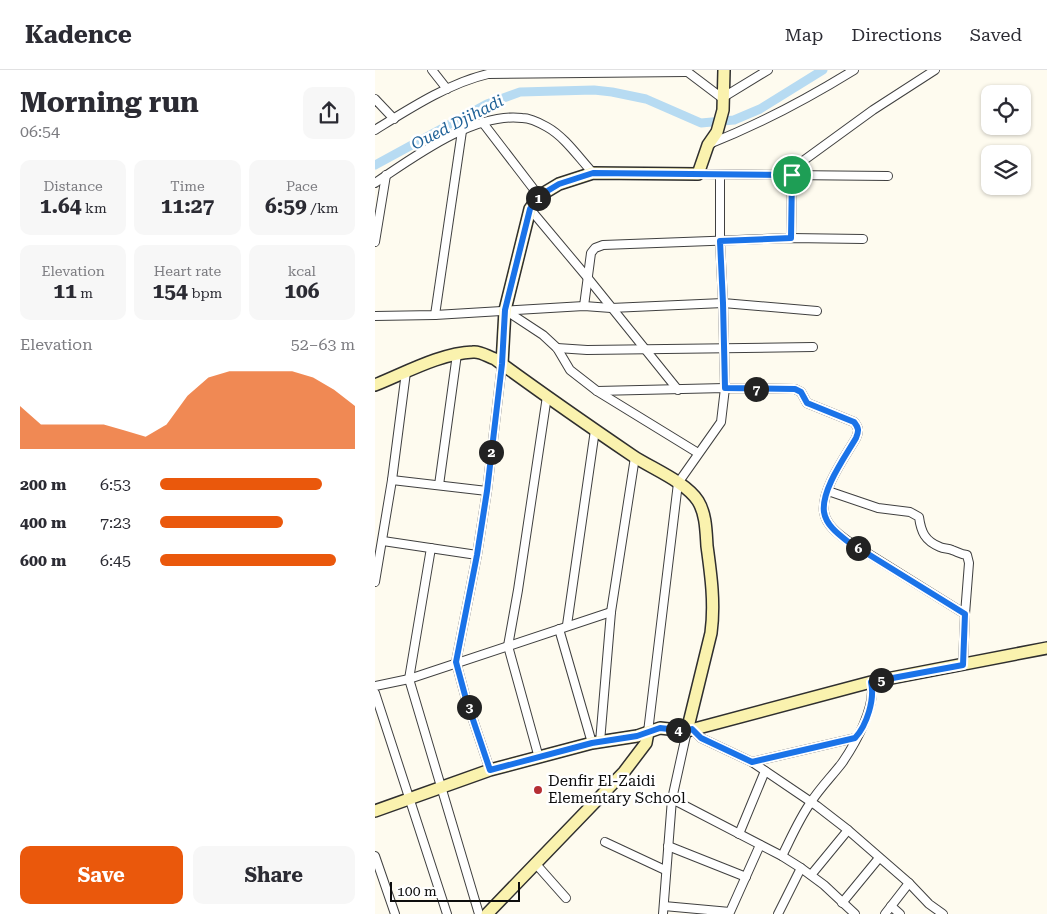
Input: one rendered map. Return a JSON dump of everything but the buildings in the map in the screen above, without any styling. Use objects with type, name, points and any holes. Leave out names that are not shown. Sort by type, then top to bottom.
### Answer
[{"type":"street","points":[[432,70],[447,89]]},
{"type":"street","points":[[698,174],[708,145],[717,132],[723,104],[724,70]]},
{"type":"street","points":[[723,104],[768,70]]},
{"type":"street","points":[[708,145],[750,128],[791,108],[854,70]]},
{"type":"street","points":[[791,238],[792,175],[796,166],[873,110],[935,70]]},
{"type":"street","points":[[375,130],[447,89],[474,77],[488,74],[530,71],[557,74],[685,71],[723,104]]},
{"type":"street","points":[[375,99],[394,119]]},
{"type":"street","points":[[375,182],[436,143],[462,131],[483,123],[502,119],[523,118],[536,122],[554,132],[593,173]]},
{"type":"street","points":[[483,123],[539,196]]},
{"type":"street","points":[[435,315],[462,131]]},
{"type":"street","points":[[490,770],[466,699],[456,662],[477,555],[487,491],[502,364],[505,310],[530,209],[539,196],[559,184],[593,173],[720,176],[888,176]]},
{"type":"street","points":[[375,242],[386,175]]},
{"type":"street","points":[[487,914],[624,772],[646,743],[678,483],[697,453],[721,422],[725,388],[720,241],[720,176]]},
{"type":"street","points":[[530,209],[678,390]]},
{"type":"street","points":[[585,306],[591,253],[595,248],[603,245],[791,238],[863,239]]},
{"type":"street","points":[[375,316],[435,315],[585,306],[611,308],[723,303],[817,311]]},
{"type":"street","points":[[505,310],[543,335],[557,348],[570,370],[597,391],[697,453]]},
{"type":"street","points":[[557,348],[587,350],[813,348]]},
{"type":"street","points":[[375,385],[435,360],[475,351],[502,364],[595,430],[695,496],[704,516],[713,592],[713,618],[672,799],[663,910],[730,912],[760,846]]},
{"type":"street","points":[[439,485],[457,354]]},
{"type":"street","points":[[375,582],[392,480],[406,372]]},
{"type":"street","points":[[597,391],[725,388],[795,389],[801,392],[807,403],[854,422],[858,426],[859,432],[827,491],[824,511],[827,521],[835,532],[847,541],[965,614]]},
{"type":"street","points":[[539,758],[508,646],[547,396]]},
{"type":"street","points":[[567,625],[595,430]]},
{"type":"street","points":[[596,742],[611,612],[635,457]]},
{"type":"street","points":[[392,480],[487,491]]},
{"type":"street","points":[[827,491],[878,508],[910,512],[919,517],[921,531],[927,539],[940,547],[967,555],[969,564],[963,665]]},
{"type":"street","points":[[383,540],[477,555]]},
{"type":"street","points":[[431,548],[409,679],[479,914]]},
{"type":"street","points":[[375,686],[409,679],[567,625],[611,612]]},
{"type":"street","points":[[559,629],[596,742]]},
{"type":"street","points":[[375,811],[490,770],[596,742],[637,736],[660,728],[689,730],[871,682],[1047,648]]},
{"type":"street","points":[[782,856],[811,802],[843,762],[867,716],[873,688],[871,682]]},
{"type":"street","points":[[375,693],[447,914]]},
{"type":"street","points":[[689,730],[701,738],[752,762],[811,802],[848,830],[909,883],[929,904],[943,914]]},
{"type":"street","points":[[752,762],[855,738]]},
{"type":"street","points":[[739,834],[765,771]]},
{"type":"street","points":[[672,799],[782,856],[801,868],[853,914]]},
{"type":"street","points":[[811,875],[848,830]]},
{"type":"street","points":[[605,842],[665,870]]},
{"type":"street","points":[[669,846],[746,878]]},
{"type":"street","points":[[375,856],[395,914]]},
{"type":"street","points":[[842,903],[879,858]]},
{"type":"street","points":[[535,864],[566,898]]},
{"type":"street","points":[[778,914],[801,868]]},
{"type":"street","points":[[885,914],[909,883]]},
{"type":"street","points":[[891,906],[900,914]]},
{"type":"waterway","name":"Oued Djihadi","points":[[375,165],[487,104],[520,92],[594,90],[612,92],[646,99],[701,123],[734,120],[760,109],[823,70]]},
{"type":"place","name":"Denfir El-Zaidi Elementary School","points":[[538,790]]},
{"type":"route","points":[[593,173],[720,176],[792,175],[791,238],[720,241],[725,388],[799,390],[807,403],[854,422],[858,426],[859,432],[827,491],[824,511],[827,521],[835,532],[847,541],[965,614],[963,665],[871,682],[873,688],[867,716],[855,738],[752,762],[701,738],[692,729],[687,731],[660,728],[637,736],[592,743],[490,770],[466,699],[456,662],[477,555],[487,491],[502,364],[505,310],[530,209],[539,196],[559,184],[593,173]]}]
